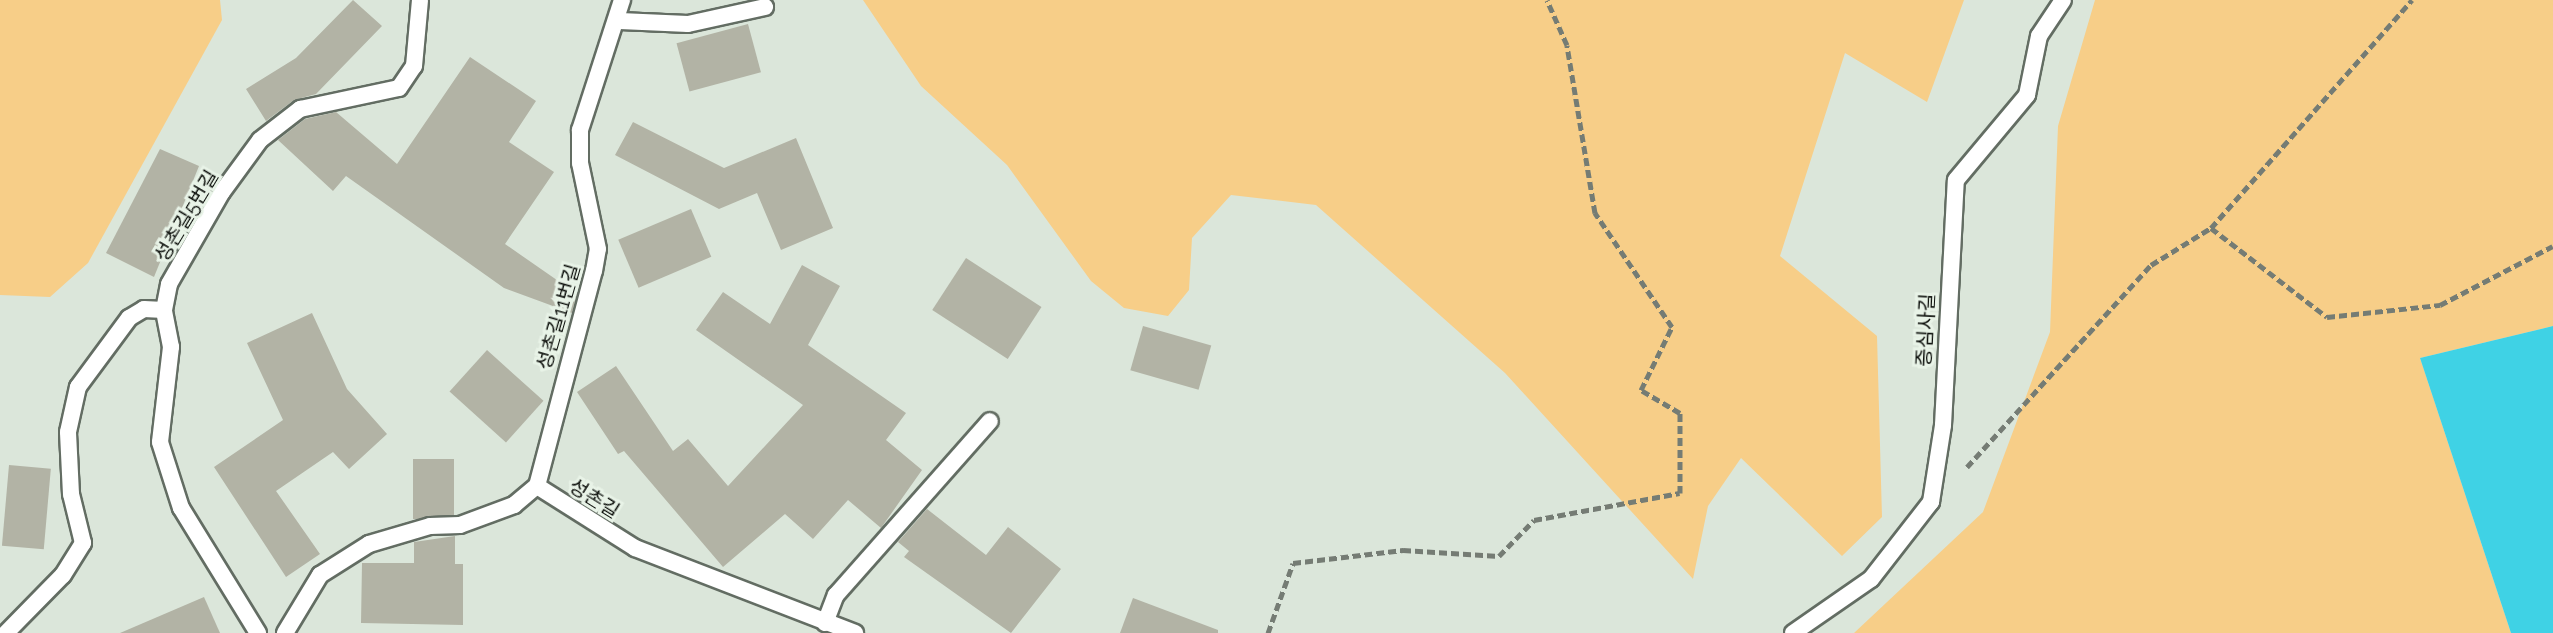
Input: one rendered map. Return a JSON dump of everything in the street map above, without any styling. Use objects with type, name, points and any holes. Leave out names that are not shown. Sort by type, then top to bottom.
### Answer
[{"type":"lane","name":"성촌길5번길","points":[[164,310],[186,253],[260,140],[300,109],[399,88],[414,66],[420,0]]},
{"type":"lane","name":"성촌길11번길","points":[[537,486],[598,249],[580,163],[580,130],[620,21],[622,0]]},
{"type":"lane","name":"증심사길","points":[[1793,633],[1871,579],[1931,502],[1943,425],[1956,180],[2027,95],[2039,36],[2063,0]]},
{"type":"lane","points":[[620,21],[688,24],[765,7]]},
{"type":"lane","points":[[6,633],[63,575],[83,543],[71,494],[68,432],[78,387],[129,318],[144,309],[164,310],[171,347],[160,442],[181,508],[258,633]]},
{"type":"lane","points":[[825,623],[836,595],[990,421]]},
{"type":"lane","name":"성촌길","points":[[285,633],[320,575],[369,544],[430,526],[460,525],[514,505],[537,486],[635,548],[855,633]]},
{"type":"path","points":[[1268,633],[1293,563],[1403,550],[1499,556],[1534,520],[1680,493],[1680,413],[1641,390],[1672,327],[1595,213],[1567,45],[1547,0]]},
{"type":"path","points":[[1931,502],[2151,265],[2211,228],[2412,0]]},
{"type":"path","points":[[2211,228],[2327,317],[2440,305],[2553,246]]},
{"type":"shaded area","points":[[0,0],[220,0],[222,20],[88,263],[50,297],[0,295]]},
{"type":"shaded area","points":[[863,0],[1964,0],[1927,102],[1845,53],[1780,256],[1877,336],[1882,517],[1842,556],[1741,458],[1708,506],[1693,579],[1505,373],[1316,205],[1231,195],[1192,238],[1189,290],[1168,316],[1124,308],[1091,281],[1007,165],[921,86]]},
{"type":"shaded area","points":[[2095,0],[2553,0],[2553,326],[2420,358],[2511,633],[1854,633],[1983,512],[2050,332],[2058,126]]},
{"type":"water","points":[[2553,326],[2553,633],[2511,633],[2420,358]]},
{"type":"building","points":[[353,0],[382,26],[316,94],[294,100],[266,121],[246,89],[296,58]]},
{"type":"building","points":[[748,24],[761,72],[689,91],[677,43]]},
{"type":"building","points":[[470,57],[536,101],[509,142],[554,172],[505,244],[577,294],[572,313],[504,288],[346,176],[333,191],[278,140],[305,119],[336,112],[397,164]]},
{"type":"building","points":[[633,122],[724,168],[796,138],[833,228],[781,250],[757,193],[719,209],[615,155]]},
{"type":"building","points":[[160,149],[199,166],[154,277],[106,253]]},
{"type":"building","points":[[691,209],[711,257],[639,288],[618,240]]},
{"type":"building","points":[[966,258],[1041,307],[1008,359],[932,310]]},
{"type":"building","points":[[802,265],[840,286],[808,345],[906,413],[886,440],[922,470],[881,528],[848,500],[813,539],[785,514],[723,567],[624,451],[618,454],[577,392],[616,366],[673,451],[688,439],[728,486],[803,405],[696,330],[723,292],[770,324]]},
{"type":"building","points":[[312,313],[347,389],[387,434],[349,469],[333,452],[276,491],[320,554],[286,577],[214,467],[283,420],[247,343]]},
{"type":"building","points":[[1143,326],[1211,346],[1199,390],[1130,370]]},
{"type":"building","points":[[487,350],[543,401],[506,442],[450,392]]},
{"type":"building","points":[[413,459],[454,459],[454,519],[413,519]]},
{"type":"building","points":[[9,465],[51,469],[44,549],[2,546]]},
{"type":"building","points":[[927,509],[986,555],[1008,527],[1061,569],[1011,633],[904,557],[909,551],[898,542]]},
{"type":"building","points":[[455,536],[455,564],[463,564],[463,625],[361,623],[362,563],[414,563],[414,542]]},
{"type":"building","points":[[204,597],[220,633],[120,633]]},
{"type":"building","points":[[1133,598],[1218,630],[1218,633],[1120,633]]}]
